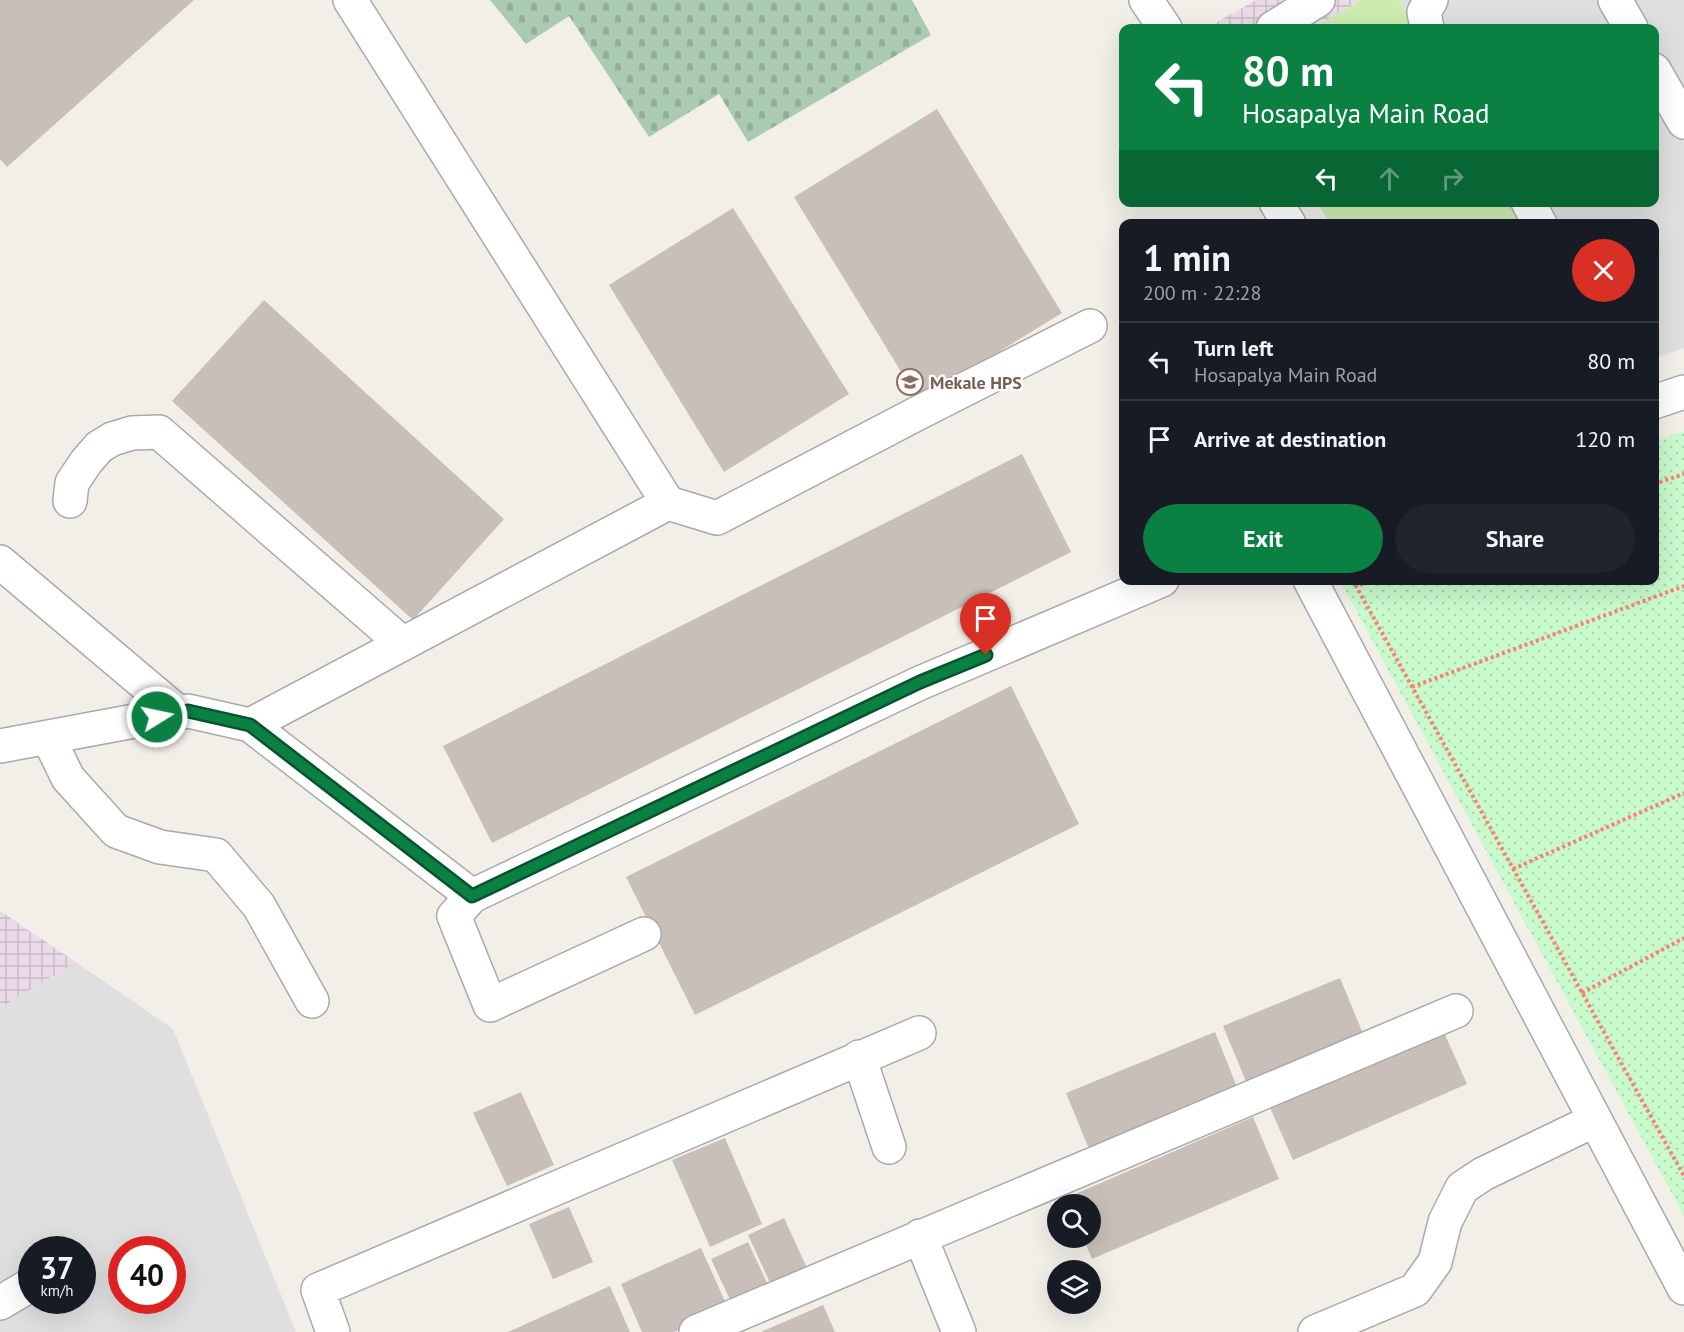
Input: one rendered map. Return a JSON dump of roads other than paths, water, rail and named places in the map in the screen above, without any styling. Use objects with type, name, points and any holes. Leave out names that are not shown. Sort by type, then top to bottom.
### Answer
[{"type":"street","points":[[350,0],[668,503],[717,518],[931,406],[1090,327]]},
{"type":"street","points":[[1146,0],[1162,24]]},
{"type":"street","points":[[1279,24],[1318,0]]},
{"type":"street","points":[[1426,24],[1424,12],[1431,0]]},
{"type":"street","points":[[1615,0],[1629,24]]},
{"type":"street","points":[[1659,79],[1684,122]]},
{"type":"street","points":[[70,501],[72,483],[99,447],[112,439],[132,433],[159,432],[403,644]]},
{"type":"street","points":[[250,725],[668,503]]},
{"type":"street","points":[[0,562],[179,712]]},
{"type":"street","points":[[644,934],[490,1005],[454,916],[472,896],[920,682],[1150,585]]},
{"type":"street","points":[[1313,585],[1684,1288]]},
{"type":"street","points":[[0,746],[188,711],[250,725],[472,896]]},
{"type":"street","points":[[48,737],[68,778],[116,831],[160,847],[216,855],[259,906],[312,1001]]},
{"type":"street","points":[[696,1332],[1456,1011]]},
{"type":"street","points":[[333,1332],[318,1290],[919,1032]]},
{"type":"street","points":[[859,1057],[889,1147]]},
{"type":"street","points":[[1315,1332],[1414,1290],[1435,1262],[1445,1222],[1462,1188],[1482,1174],[1595,1120]]},
{"type":"street","points":[[920,1236],[959,1332]]},
{"type":"street","points":[[0,1303],[18,1292]]},
{"type":"place","name":"Mekale HPS","points":[[910,382]]}]
